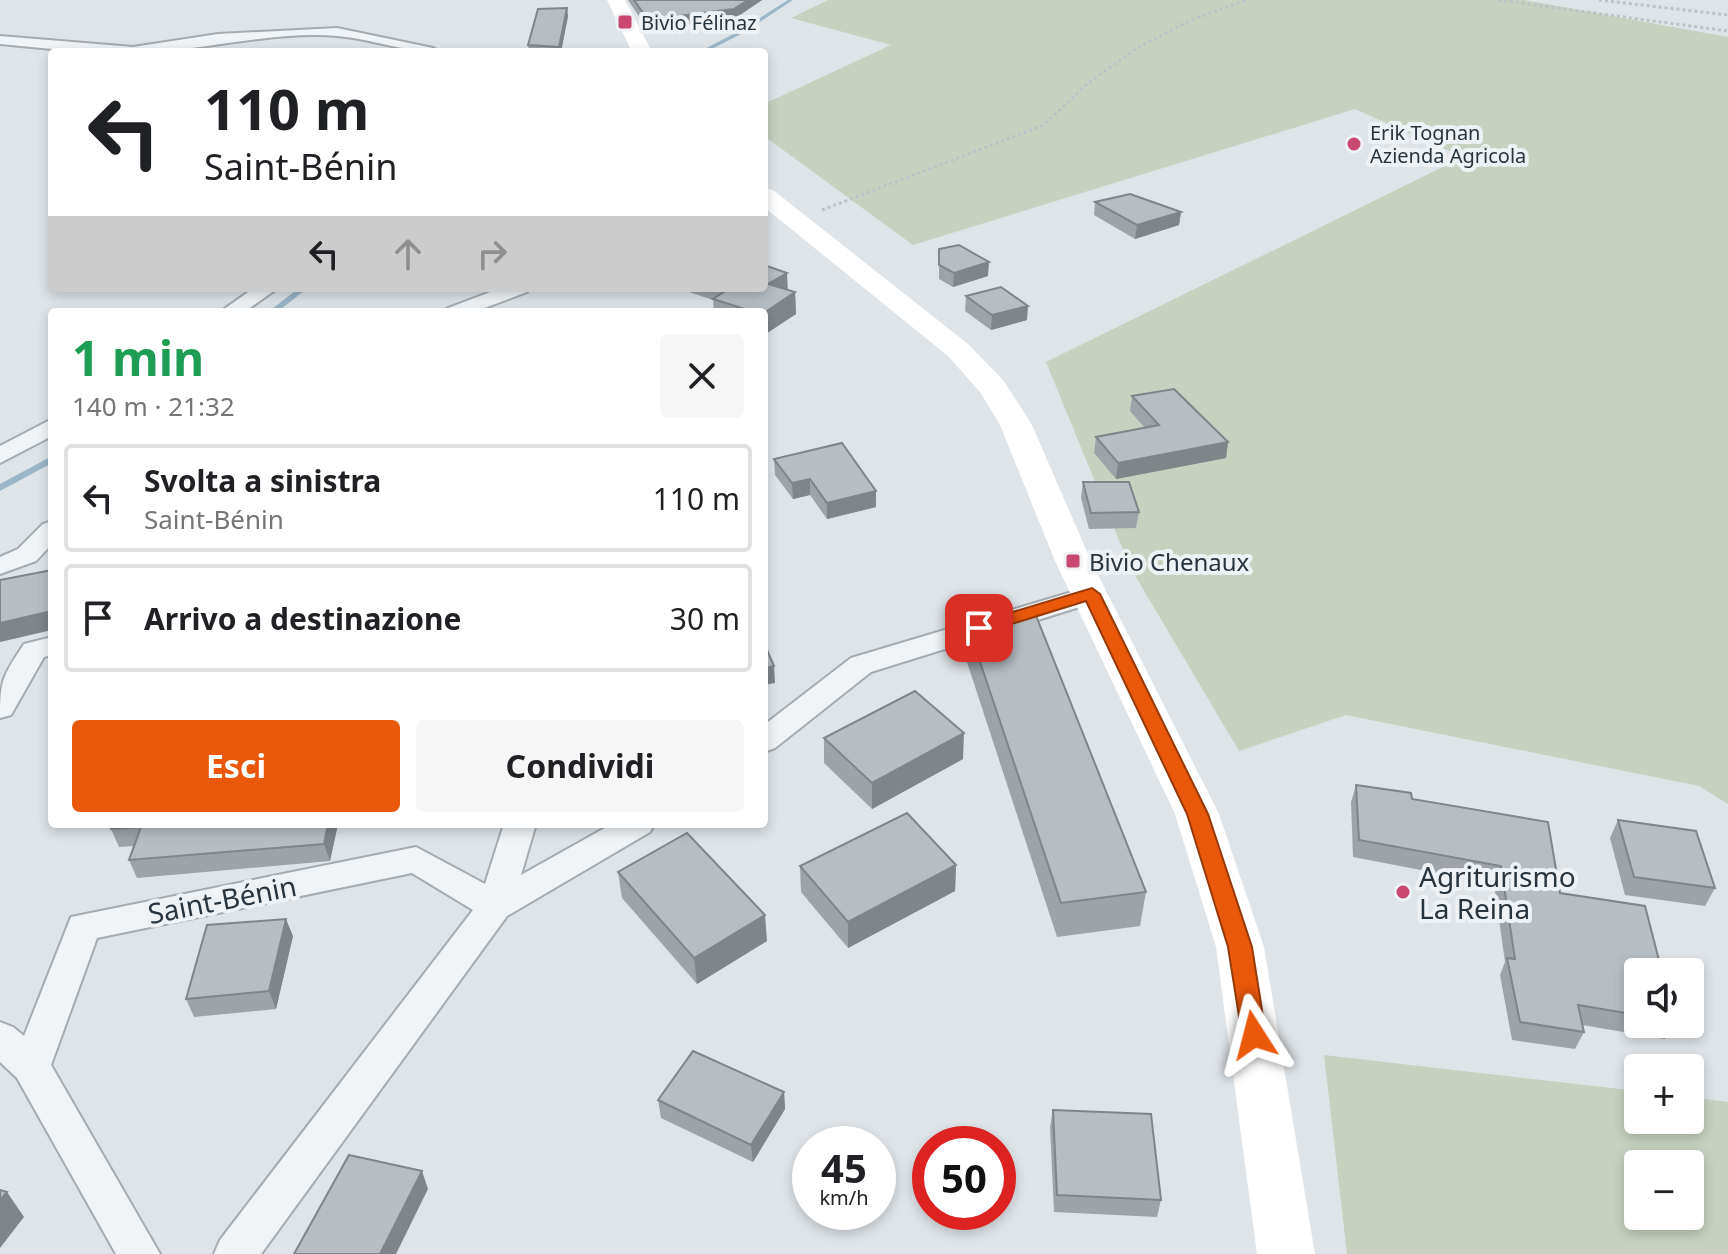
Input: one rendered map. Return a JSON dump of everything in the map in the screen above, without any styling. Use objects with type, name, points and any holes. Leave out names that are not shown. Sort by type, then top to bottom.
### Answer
[{"type":"main road","points":[[616,0],[640,48]]},
{"type":"main road","points":[[771,202],[958,350],[993,387],[1016,425],[1073,561],[1092,594],[1197,814],[1240,947],[1286,1254]]},
{"type":"street","points":[[153,48],[218,38],[337,32],[414,48]]},
{"type":"street","points":[[0,40],[97,48]]},
{"type":"street","points":[[236,308],[262,292]]},
{"type":"street","points":[[466,308],[509,292]]},
{"type":"street","points":[[0,456],[48,428]]},
{"type":"street","points":[[0,566],[27,555],[48,533]]},
{"type":"street","points":[[768,738],[861,665],[1092,594]]},
{"type":"street","points":[[0,708],[34,650],[48,647]]},
{"type":"street","points":[[235,1254],[495,907],[519,828]]},
{"type":"street","points":[[495,907],[631,828]]},
{"type":"street","name":"Saint-Bénin","points":[[31,1066],[83,927],[416,860],[495,907]]},
{"type":"street","points":[[0,1038],[31,1066],[139,1254]]},
{"type":"path","points":[[771,202],[841,205],[1044,125],[1070,96],[1099,72],[1209,10],[1247,0]]},
{"type":"path","points":[[1498,0],[1728,31]]},
{"type":"path","points":[[1599,0],[1728,15]]},
{"type":"green space","points":[[828,0],[1524,0],[1728,37],[1728,804],[1699,786],[1346,715],[1239,751],[1130,567],[1046,362],[1463,157],[1355,109],[913,245],[768,139],[768,102],[891,45],[791,18]]},
{"type":"green space","points":[[1324,1055],[1624,1089],[1624,1134],[1704,1134],[1704,1099],[1728,1102],[1728,1254],[1347,1254]]},
{"type":"building","points":[[634,0],[748,0],[734,9],[648,20]]},
{"type":"building","points":[[567,8],[559,47],[528,45],[538,9]]},
{"type":"building","points":[[1130,194],[1181,212],[1137,225],[1095,202]]},
{"type":"building","points":[[959,245],[989,262],[954,273],[939,265],[939,249]]},
{"type":"building","points":[[768,266],[787,273],[768,284]]},
{"type":"building","points":[[768,284],[795,292],[768,310],[741,308],[713,299],[724,292],[768,292]]},
{"type":"building","points":[[1001,287],[1028,306],[992,315],[966,296]]},
{"type":"building","points":[[1174,389],[1228,442],[1118,463],[1096,437],[1159,425],[1132,396]]},
{"type":"building","points":[[842,443],[876,491],[827,503],[810,479],[792,483],[774,459]]},
{"type":"building","points":[[1083,482],[1129,482],[1139,512],[1091,513]]},
{"type":"building","points":[[48,571],[48,612],[0,623],[0,580]]},
{"type":"building","points":[[1035,613],[1146,892],[1061,903],[966,620]]},
{"type":"building","points":[[768,652],[774,666],[768,667]]},
{"type":"building","points":[[915,691],[964,733],[872,783],[824,738]]},
{"type":"building","points":[[1356,785],[1411,793],[1412,799],[1548,822],[1560,893],[1645,906],[1658,958],[1624,958],[1624,1013],[1578,1005],[1584,1032],[1520,1022],[1507,958],[1515,959],[1501,866],[1359,840]]},
{"type":"building","points":[[907,813],[956,865],[848,922],[800,866]]},
{"type":"building","points":[[1618,820],[1696,831],[1715,888],[1634,877]]},
{"type":"building","points":[[141,828],[327,828],[324,844],[129,860]]},
{"type":"building","points":[[687,833],[765,915],[694,958],[618,872]]},
{"type":"building","points":[[286,919],[269,991],[186,999],[207,925]]},
{"type":"building","points":[[693,1051],[784,1092],[751,1145],[658,1100]]},
{"type":"building","points":[[1053,1110],[1151,1114],[1161,1200],[1057,1195]]},
{"type":"building","points":[[349,1155],[422,1171],[380,1254],[294,1254]]},
{"type":"waterway","points":[[710,48],[791,0]]},
{"type":"waterway","points":[[277,308],[299,292]]},
{"type":"waterway","points":[[0,488],[48,461]]},
{"type":"place","name":"Bivio Félinaz","points":[[625,22]]},
{"type":"place","name":"Erik Tognan Azienda Agricola","points":[[1354,144]]},
{"type":"place","name":"Bivio Chenaux","points":[[1073,561]]},
{"type":"place","name":"Agriturismo La Reina","points":[[1403,892]]},
{"type":"route","points":[[979,628],[1092,594],[1197,814],[1240,947],[1254,1035]]}]
